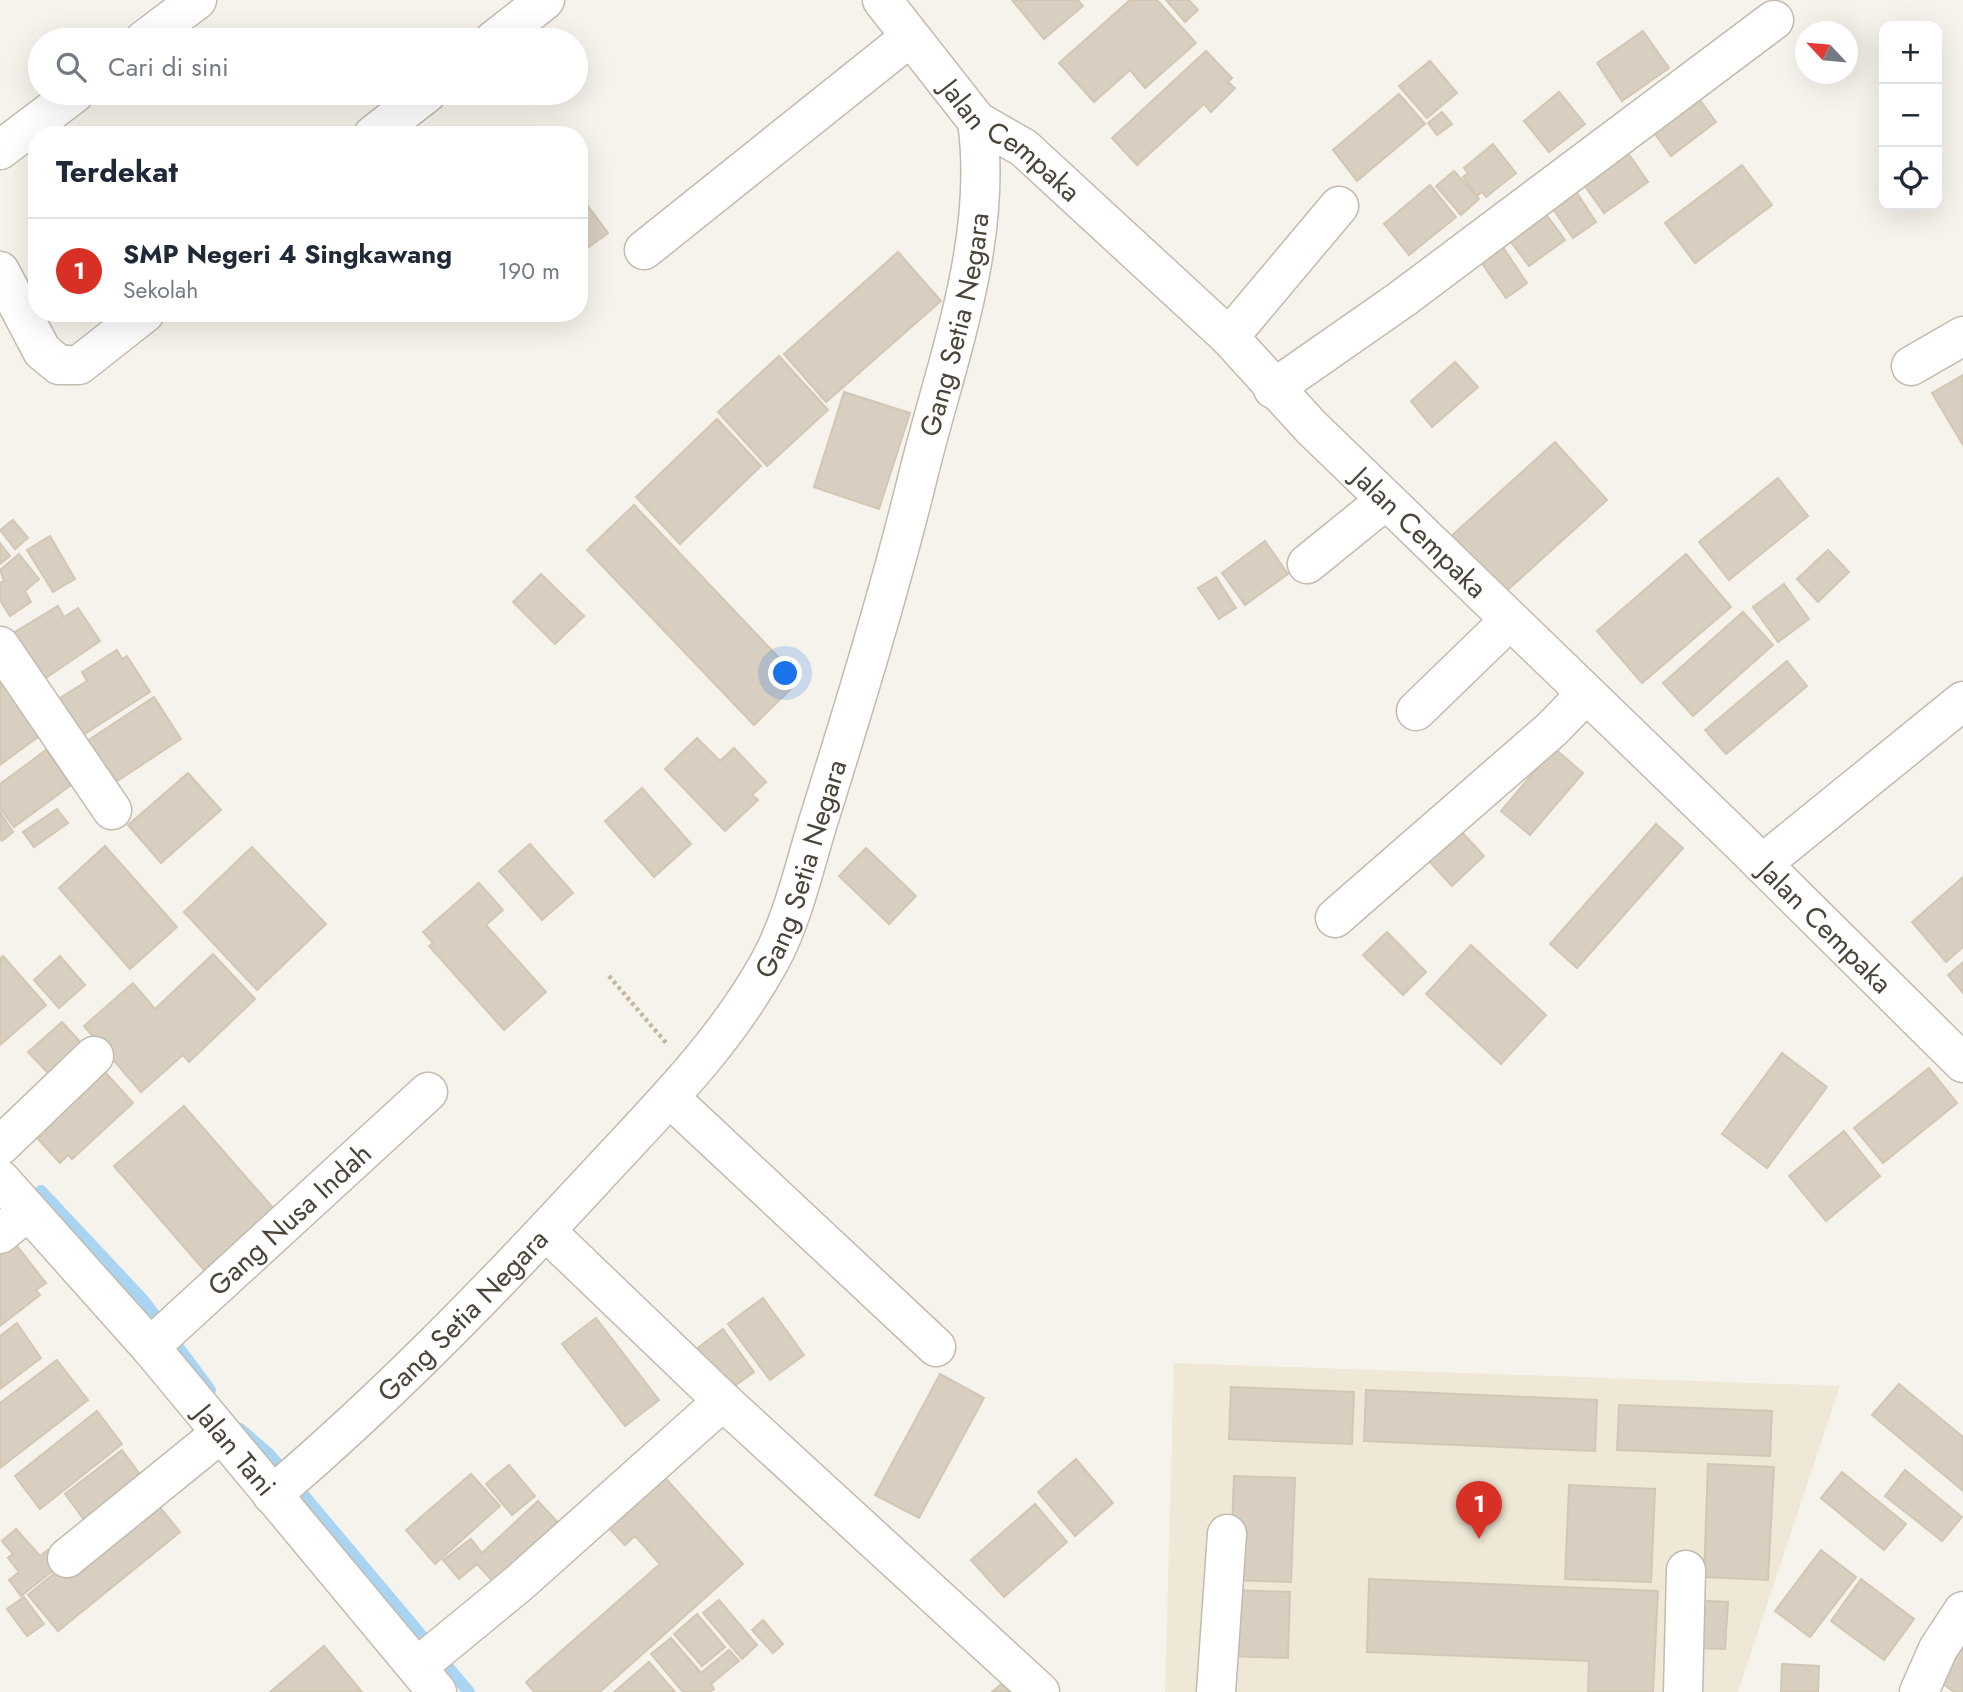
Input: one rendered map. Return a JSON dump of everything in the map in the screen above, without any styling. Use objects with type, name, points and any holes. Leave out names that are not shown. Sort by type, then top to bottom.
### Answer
[{"type":"street","points":[[160,28],[197,0]]},
{"type":"street","name":"Jalan Cempaka","points":[[882,0],[909,38],[977,121],[1024,148],[1228,337],[1372,512],[1571,710],[1762,864],[1960,1055]]},
{"type":"street","points":[[505,28],[526,6]]},
{"type":"street","points":[[1273,389],[1402,299],[1774,20]]},
{"type":"street","points":[[644,250],[909,38]]},
{"type":"street","points":[[32,126],[59,105]]},
{"type":"street","points":[[384,126],[411,105]]},
{"type":"street","name":"Gang Setia Negara","points":[[280,1489],[459,1321],[681,1086],[747,998],[772,957],[844,738],[909,521],[971,264],[980,200],[982,154],[977,121]]},
{"type":"street","points":[[0,150],[28,129]]},
{"type":"street","points":[[1228,337],[1339,206]]},
{"type":"street","points":[[0,271],[43,351],[59,365],[79,365],[134,322]]},
{"type":"street","points":[[1911,366],[1963,336]]},
{"type":"street","points":[[1307,564],[1372,512]]},
{"type":"street","points":[[1416,711],[1495,635]]},
{"type":"street","points":[[0,646],[112,810]]},
{"type":"street","points":[[1762,864],[1963,701]]},
{"type":"street","points":[[1335,918],[1571,710]]},
{"type":"street","points":[[0,1146],[94,1056]]},
{"type":"street","points":[[681,1086],[936,1347]]},
{"type":"street","name":"Gang Nusa Indah","points":[[150,1347],[428,1092]]},
{"type":"street","name":"Jalan Tani","points":[[13,1209],[150,1347],[221,1433],[280,1489],[428,1672]]},
{"type":"street","points":[[546,1231],[723,1401],[1040,1692]]},
{"type":"street","points":[[428,1672],[461,1632],[723,1401]]},
{"type":"street","points":[[67,1558],[221,1433]]},
{"type":"street","points":[[1216,1692],[1227,1534]]},
{"type":"street","points":[[1683,1692],[1686,1570]]},
{"type":"street","points":[[1919,1692],[1938,1649],[1963,1611]]},
{"type":"path","points":[[609,976],[681,1086]]},
{"type":"shaded area","points":[[1174,1363],[1840,1386],[1738,1692],[1165,1692]]},
{"type":"building","points":[[1012,0],[1078,0],[1083,6],[1044,39]]},
{"type":"building","points":[[1130,0],[1157,0],[1196,43],[1145,88],[1130,70],[1094,102],[1059,63]]},
{"type":"building","points":[[1166,0],[1189,0],[1198,10],[1185,22]]},
{"type":"building","points":[[1643,31],[1669,68],[1622,101],[1597,63]]},
{"type":"building","points":[[1206,51],[1232,78],[1228,82],[1235,88],[1211,112],[1204,104],[1137,165],[1112,138]]},
{"type":"building","points":[[1430,61],[1457,93],[1427,118],[1399,86]]},
{"type":"building","points":[[1559,92],[1585,124],[1549,152],[1524,121]]},
{"type":"building","points":[[1399,94],[1425,124],[1357,181],[1333,150]]},
{"type":"building","points":[[1697,96],[1716,122],[1671,156],[1652,130]]},
{"type":"building","points":[[1442,112],[1452,124],[1437,135],[1428,123]]},
{"type":"building","points":[[1493,144],[1516,173],[1486,197],[1482,192],[1477,196],[1463,177],[1468,173],[1464,168]]},
{"type":"building","points":[[1626,150],[1648,182],[1604,213],[1582,182]]},
{"type":"building","points":[[1742,165],[1772,205],[1695,263],[1665,223]]},
{"type":"building","points":[[1454,171],[1479,199],[1461,215],[1436,186]]},
{"type":"building","points":[[1571,184],[1596,222],[1573,238],[1547,200]]},
{"type":"building","points":[[1430,185],[1456,217],[1409,255],[1384,224]]},
{"type":"building","points":[[588,206],[608,233],[588,247]]},
{"type":"building","points":[[1540,206],[1565,240],[1529,266],[1504,233]]},
{"type":"building","points":[[1501,244],[1527,283],[1506,298],[1479,259]]},
{"type":"building","points":[[898,252],[941,301],[826,402],[784,354]]},
{"type":"building","points":[[779,356],[828,410],[767,466],[718,412]]},
{"type":"building","points":[[1455,362],[1478,387],[1432,427],[1411,401]]},
{"type":"building","points":[[1963,375],[1963,445],[1932,393]]},
{"type":"building","points":[[844,392],[910,413],[879,509],[814,487]]},
{"type":"building","points":[[717,419],[761,466],[680,544],[636,497]]},
{"type":"building","points":[[1555,442],[1607,500],[1500,597],[1448,539]]},
{"type":"building","points":[[1778,478],[1808,516],[1729,580],[1699,542]]},
{"type":"building","points":[[634,505],[800,680],[754,725],[587,550]]},
{"type":"building","points":[[13,520],[28,538],[15,549],[0,530]]},
{"type":"building","points":[[50,536],[75,579],[53,592],[27,550]]},
{"type":"building","points":[[1265,541],[1288,574],[1245,605],[1222,573]]},
{"type":"building","points":[[0,543],[10,556],[0,564]]},
{"type":"building","points":[[1828,550],[1849,572],[1818,602],[1797,579]]},
{"type":"building","points":[[19,554],[39,579],[25,591],[31,602],[10,616],[0,600],[0,583],[4,581],[0,570]]},
{"type":"building","points":[[1686,554],[1731,607],[1642,683],[1597,631]]},
{"type":"building","points":[[541,574],[584,616],[555,644],[513,602]]},
{"type":"building","points":[[1216,577],[1236,608],[1219,619],[1198,588]]},
{"type":"building","points":[[1784,584],[1809,619],[1778,642],[1753,607]]},
{"type":"building","points":[[58,606],[64,617],[78,608],[100,641],[40,682],[5,638]]},
{"type":"building","points":[[1743,612],[1773,645],[1693,716],[1663,683]]},
{"type":"building","points":[[117,650],[122,659],[127,656],[150,692],[78,738],[55,701],[87,681],[82,672]]},
{"type":"building","points":[[1787,661],[1807,686],[1726,754],[1705,730]]},
{"type":"building","points":[[0,667],[46,731],[0,765]]},
{"type":"building","points":[[154,697],[181,739],[111,785],[84,743]]},
{"type":"building","points":[[697,738],[720,761],[734,748],[766,782],[752,795],[758,800],[725,831],[665,769]]},
{"type":"building","points":[[1554,748],[1583,773],[1530,835],[1501,811]]},
{"type":"building","points":[[46,750],[71,785],[14,827],[0,808],[0,784]]},
{"type":"building","points":[[188,773],[221,810],[161,863],[128,825]]},
{"type":"building","points":[[642,788],[691,844],[654,877],[605,821]]},
{"type":"building","points":[[57,809],[68,823],[34,847],[23,832]]},
{"type":"building","points":[[0,812],[13,832],[2,841],[0,839]]},
{"type":"building","points":[[1656,824],[1683,848],[1577,968],[1550,944]]},
{"type":"building","points":[[1459,829],[1484,856],[1452,886],[1428,860]]},
{"type":"building","points":[[530,844],[573,893],[542,920],[499,871]]},
{"type":"building","points":[[105,846],[177,927],[130,969],[59,888]]},
{"type":"building","points":[[252,847],[326,924],[257,990],[184,912]]},
{"type":"building","points":[[866,848],[916,896],[889,924],[839,876]]},
{"type":"building","points":[[1963,877],[1963,947],[1946,962],[1912,922]]},
{"type":"building","points":[[479,883],[503,910],[486,925],[546,992],[504,1030],[429,946],[433,943],[423,932]]},
{"type":"building","points":[[1387,932],[1426,972],[1403,995],[1363,955]]},
{"type":"building","points":[[1471,945],[1546,1015],[1501,1064],[1426,994]]},
{"type":"building","points":[[213,954],[255,999],[189,1062],[183,1055],[141,1092],[84,1026],[133,983],[155,1009]]},
{"type":"building","points":[[3,956],[46,1005],[0,1045],[0,959]]},
{"type":"building","points":[[60,956],[85,985],[59,1008],[34,980]]},
{"type":"building","points":[[1963,962],[1963,993],[1948,975]]},
{"type":"building","points":[[62,1022],[82,1044],[49,1074],[28,1052]]},
{"type":"building","points":[[1782,1053],[1827,1087],[1767,1168],[1722,1134]]},
{"type":"building","points":[[95,1061],[133,1103],[72,1159],[68,1155],[60,1163],[38,1139],[47,1131],[34,1116]]},
{"type":"building","points":[[1929,1068],[1957,1103],[1883,1163],[1854,1128]]},
{"type":"building","points":[[184,1106],[274,1209],[204,1270],[114,1166]]},
{"type":"building","points":[[1844,1131],[1880,1176],[1826,1221],[1789,1176]]},
{"type":"building","points":[[7,1233],[46,1283],[36,1290],[40,1295],[0,1326],[0,1239]]},
{"type":"building","points":[[763,1298],[804,1355],[770,1380],[728,1324]]},
{"type":"building","points":[[596,1318],[659,1400],[625,1426],[562,1344]]},
{"type":"building","points":[[17,1323],[41,1358],[0,1389],[0,1336]]},
{"type":"building","points":[[723,1329],[754,1372],[722,1395],[691,1353]]},
{"type":"building","points":[[57,1360],[88,1400],[0,1468],[0,1403]]},
{"type":"building","points":[[940,1374],[984,1398],[919,1518],[875,1495]]},
{"type":"building","points":[[1899,1384],[1963,1437],[1963,1491],[1872,1415]]},
{"type":"building","points":[[1231,1387],[1354,1392],[1352,1444],[1229,1439]]},
{"type":"building","points":[[1366,1390],[1597,1400],[1595,1451],[1364,1441]]},
{"type":"building","points":[[1619,1405],[1772,1411],[1770,1456],[1617,1450]]},
{"type":"building","points":[[97,1411],[122,1444],[40,1509],[15,1476]]},
{"type":"building","points":[[122,1450],[142,1477],[85,1521],[65,1494]]},
{"type":"building","points":[[1076,1459],[1113,1503],[1075,1536],[1038,1492]]},
{"type":"building","points":[[1708,1464],[1774,1467],[1768,1580],[1704,1577]]},
{"type":"building","points":[[509,1465],[535,1496],[512,1515],[486,1484]]},
{"type":"building","points":[[1905,1470],[1962,1517],[1942,1541],[1885,1496]]},
{"type":"building","points":[[659,1471],[743,1564],[600,1692],[534,1692],[526,1682],[660,1564],[635,1536],[625,1545],[605,1524]]},
{"type":"building","points":[[1842,1472],[1906,1524],[1884,1550],[1821,1498]]},
{"type":"building","points":[[471,1474],[500,1506],[435,1564],[406,1530]]},
{"type":"building","points":[[1234,1476],[1295,1478],[1291,1582],[1230,1580]]},
{"type":"building","points":[[1569,1485],[1655,1489],[1651,1582],[1565,1579]]},
{"type":"building","points":[[150,1495],[180,1532],[58,1631],[28,1595]]},
{"type":"building","points":[[538,1501],[563,1528],[498,1587],[477,1564],[459,1579],[443,1560],[471,1539],[482,1553]]},
{"type":"building","points":[[1035,1504],[1067,1542],[1004,1597],[971,1560]]},
{"type":"building","points":[[16,1529],[40,1556],[48,1550],[60,1565],[21,1596],[9,1580],[19,1572],[8,1558],[13,1554],[2,1541]]},
{"type":"building","points":[[1821,1550],[1856,1577],[1810,1637],[1775,1611]]},
{"type":"building","points":[[1369,1579],[1658,1591],[1653,1692],[1588,1692],[1589,1661],[1367,1652]]},
{"type":"building","points":[[1861,1579],[1914,1619],[1884,1660],[1831,1621]]},
{"type":"building","points":[[1231,1590],[1290,1592],[1288,1658],[1229,1656]]},
{"type":"building","points":[[24,1597],[44,1624],[27,1636],[7,1609]]},
{"type":"building","points":[[719,1600],[757,1645],[742,1659],[703,1613]]},
{"type":"building","points":[[1690,1600],[1728,1602],[1725,1649],[1688,1648]]},
{"type":"building","points":[[697,1614],[725,1647],[702,1666],[674,1634]]},
{"type":"building","points":[[763,1620],[783,1644],[773,1653],[752,1630]]},
{"type":"building","points":[[671,1638],[701,1673],[729,1650],[739,1661],[711,1684],[714,1689],[710,1692],[683,1692],[651,1654]]},
{"type":"building","points":[[1963,1638],[1963,1692],[1954,1692],[1934,1677]]},
{"type":"building","points":[[324,1646],[362,1692],[270,1692]]},
{"type":"building","points":[[649,1662],[675,1692],[614,1692]]},
{"type":"building","points":[[1782,1664],[1819,1666],[1818,1692],[1781,1692]]},
{"type":"building","points":[[1005,1681],[1015,1692],[992,1692]]},
{"type":"waterway","points":[[27,1203],[41,1191],[144,1301],[210,1390]]},
{"type":"waterway","points":[[240,1429],[269,1454],[469,1692]]},
{"type":"place","name":"SMP Negeri 4 Singkawang","points":[[1479,1539]]}]
